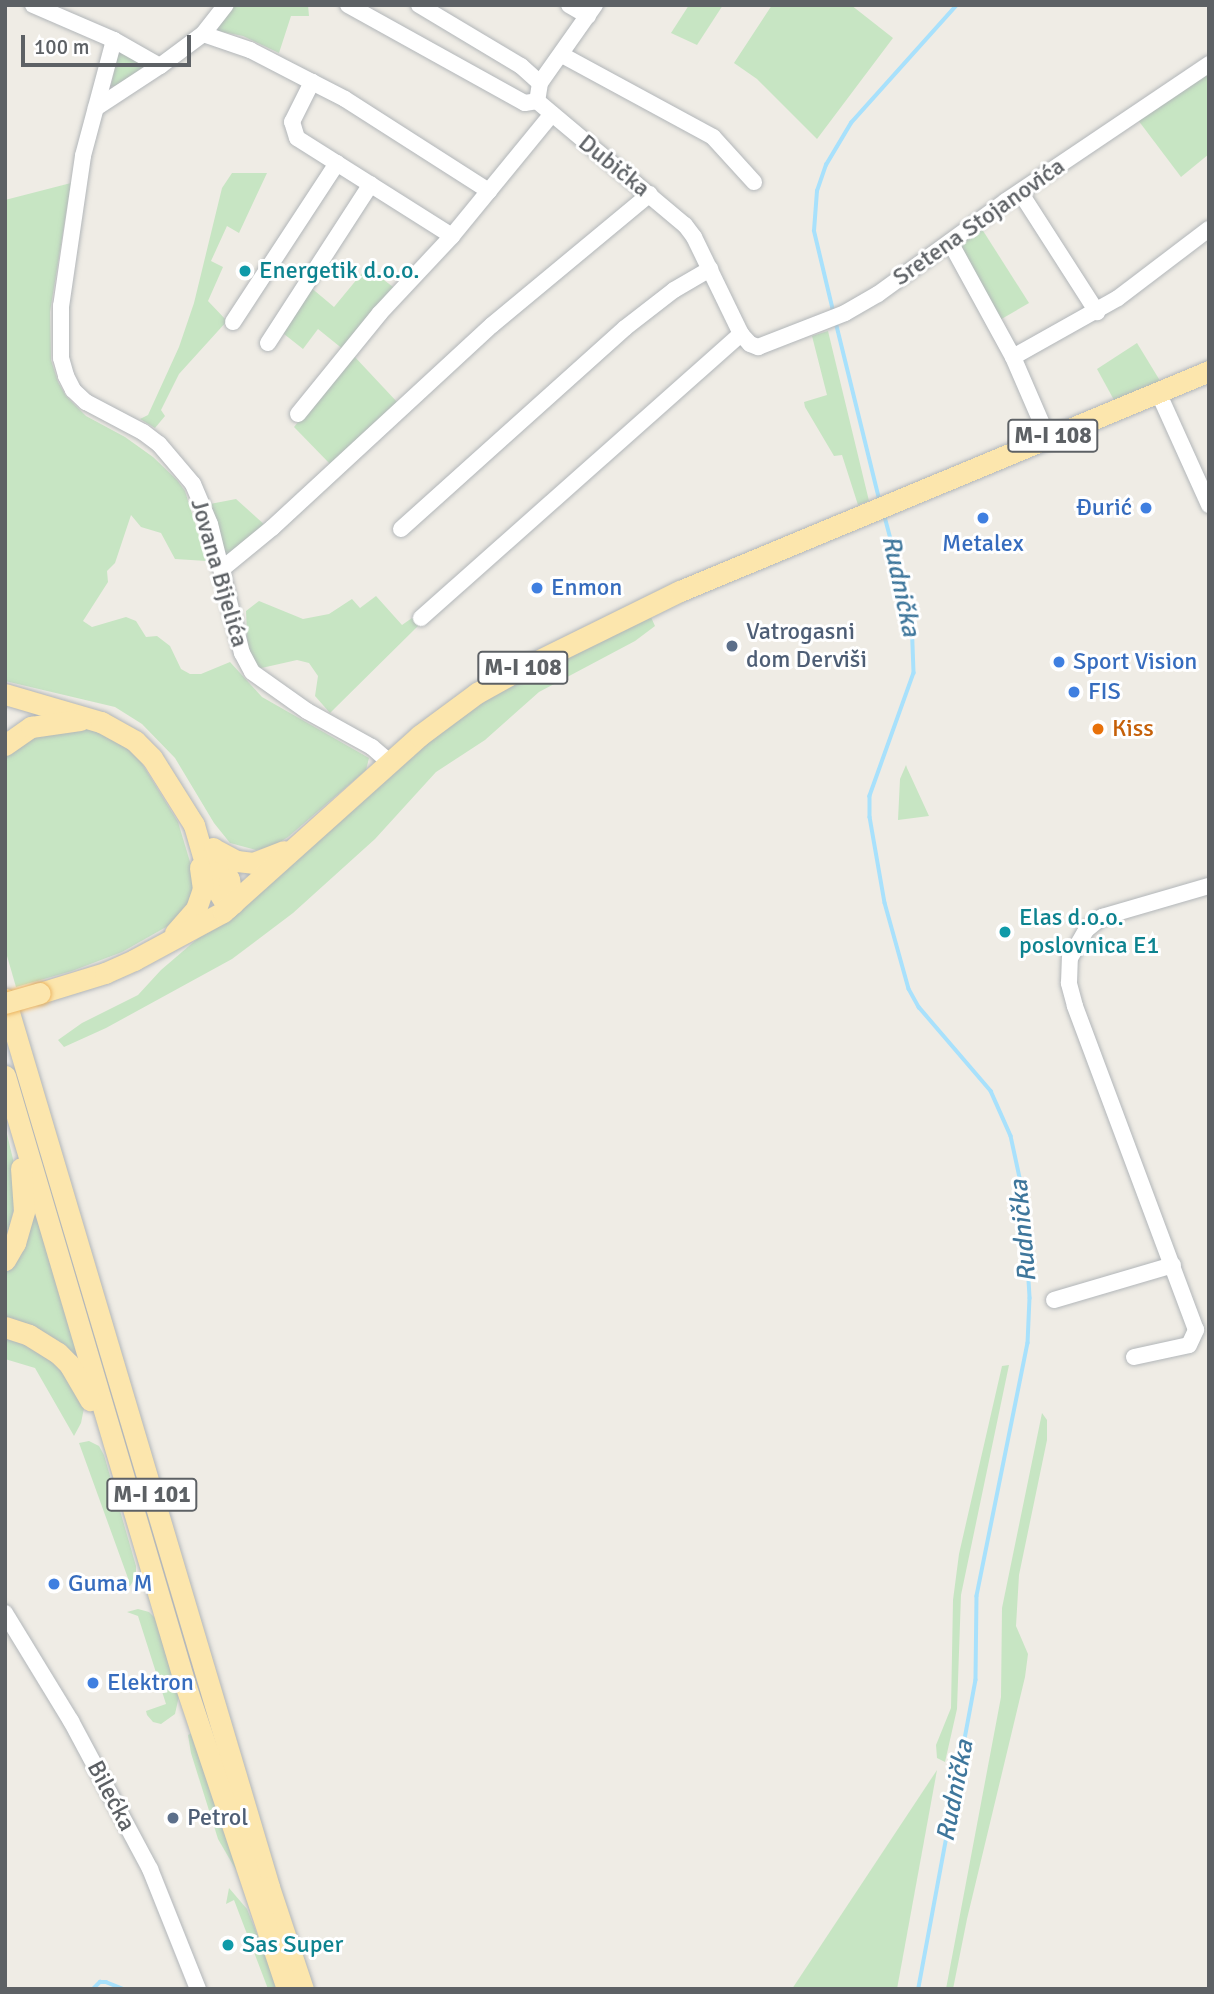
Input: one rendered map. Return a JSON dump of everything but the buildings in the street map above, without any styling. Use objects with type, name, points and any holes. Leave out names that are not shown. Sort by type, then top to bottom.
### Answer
[{"type":"main road","name":"M-I 108","points":[[5,1001],[105,973],[150,953],[231,906],[389,762],[449,712],[509,675],[680,591],[864,512],[1209,371]]},
{"type":"main road","points":[[5,694],[101,722],[135,741],[152,758],[195,830],[214,888],[231,906]]},
{"type":"main road","points":[[5,745],[31,727],[90,720]]},
{"type":"main road","points":[[195,830],[214,849],[237,861],[253,863],[277,856],[325,822]]},
{"type":"main road","points":[[150,953],[182,928],[196,909],[203,889],[194,845],[195,830]]},
{"type":"main road","points":[[214,849],[229,879],[231,906]]},
{"type":"main road","name":"M-I 101","points":[[5,1001],[265,1874],[303,1989]]},
{"type":"main road","name":"M-I 101","points":[[5,1076],[185,1684],[287,1989]]},
{"type":"main road","points":[[5,1109],[25,1184],[25,1199],[15,1243],[5,1260]]},
{"type":"main road","points":[[5,1326],[29,1335],[58,1353],[82,1383],[92,1404],[111,1430]]},
{"type":"street","points":[[33,5],[114,40],[160,66]]},
{"type":"street","points":[[96,108],[203,34],[226,5]]},
{"type":"street","points":[[348,5],[525,103],[537,101],[540,83],[592,11],[569,5]]},
{"type":"street","points":[[419,5],[521,66],[540,83]]},
{"type":"street","points":[[203,34],[243,46],[345,99],[489,191]]},
{"type":"street","name":"Jovana Bijelića","points":[[114,40],[83,156],[61,306],[61,358],[66,376],[73,390],[86,402],[143,432],[183,470],[192,484],[210,524],[242,653],[257,678],[307,711],[372,747],[389,762]]},
{"type":"street","points":[[562,55],[713,137],[754,182]]},
{"type":"street","name":"Sretena Stojanovića","points":[[741,334],[750,344],[762,346],[845,313],[1209,64]]},
{"type":"street","points":[[312,82],[292,122],[293,134],[452,236]]},
{"type":"street","name":"Dubička","points":[[537,101],[685,225],[710,269],[741,334]]},
{"type":"street","points":[[298,414],[380,313],[452,236],[551,115]]},
{"type":"street","points":[[233,322],[337,163]]},
{"type":"street","points":[[268,343],[371,184]]},
{"type":"street","points":[[1020,192],[1097,312]]},
{"type":"street","points":[[222,569],[272,528],[492,325],[650,194]]},
{"type":"street","points":[[1013,357],[1097,312],[1209,229]]},
{"type":"street","points":[[950,242],[1013,357],[1048,438]]},
{"type":"street","points":[[401,529],[625,328],[674,290],[710,269]]},
{"type":"street","points":[[421,618],[741,334]]},
{"type":"street","points":[[1158,393],[1209,505]]},
{"type":"street","points":[[1134,1357],[1183,1347],[1193,1340],[1194,1320],[1074,1006],[1069,967],[1078,940],[1102,917],[1209,886]]},
{"type":"street","points":[[1054,1300],[1173,1265]]},
{"type":"street","name":"Bilećka","points":[[5,1613],[10,1630],[71,1721],[150,1870],[198,1989]]},
{"type":"green space","points":[[234,5],[308,5],[309,16],[291,16],[279,53],[243,36],[213,30]]},
{"type":"green space","points":[[689,5],[723,5],[697,45],[671,33]]},
{"type":"green space","points":[[772,5],[851,5],[893,38],[817,139],[757,79],[734,63]]},
{"type":"green space","points":[[122,52],[145,67],[111,86],[118,54]]},
{"type":"green space","points":[[1209,73],[1209,154],[1181,177],[1138,120]]},
{"type":"green space","points":[[232,173],[267,173],[239,233],[227,226],[211,261],[223,267],[208,301],[227,321],[179,374],[161,410],[165,416],[155,428],[140,419],[148,415],[179,347],[194,303],[222,188]]},
{"type":"green space","points":[[71,183],[50,312],[51,360],[58,382],[66,396],[86,416],[125,437],[153,457],[177,480],[185,491],[207,561],[175,559],[161,533],[141,527],[131,515],[115,563],[107,571],[108,582],[83,621],[92,627],[126,617],[136,621],[146,637],[157,636],[170,646],[181,669],[190,674],[201,674],[230,662],[262,697],[369,758],[366,770],[288,837],[272,847],[256,850],[230,843],[214,823],[175,758],[142,724],[115,707],[5,681],[5,200]]},
{"type":"green space","points":[[980,226],[1029,303],[998,321],[959,246],[961,240]]},
{"type":"green space","points":[[367,267],[397,290],[344,350],[318,329],[303,349],[279,330],[309,286],[334,307]]},
{"type":"green space","points":[[828,331],[869,501],[858,505],[842,455],[834,456],[804,402],[827,395],[812,336]]},
{"type":"green space","points":[[1137,343],[1162,384],[1114,400],[1097,369]]},
{"type":"green space","points":[[353,355],[398,403],[331,465],[294,427]]},
{"type":"green space","points":[[236,499],[266,526],[227,556],[223,554],[210,504]]},
{"type":"green space","points":[[376,596],[402,625],[412,618],[419,625],[330,713],[315,696],[318,676],[309,663],[297,660],[257,669],[248,658],[246,611],[259,601],[303,619],[329,614],[352,599],[360,608]]},
{"type":"green space","points":[[650,615],[655,626],[635,641],[539,692],[485,740],[436,772],[375,839],[293,913],[232,959],[106,1028],[64,1047],[58,1040],[82,1023],[138,995],[161,970],[468,707]]},
{"type":"green space","points":[[71,726],[100,728],[123,744],[141,762],[178,822],[197,885],[182,918],[122,952],[72,971],[16,987],[5,949],[5,753],[33,734]]},
{"type":"green space","points":[[906,765],[929,816],[898,820],[900,779]]},
{"type":"green space","points":[[5,1126],[19,1184],[5,1249]]},
{"type":"green space","points":[[35,1210],[86,1377],[5,1322],[5,1267]]},
{"type":"green space","points":[[5,1332],[48,1349],[85,1403],[81,1423],[74,1436],[35,1368],[5,1359]]},
{"type":"green space","points":[[1009,1365],[961,1595],[957,1709],[945,1762],[937,1758],[936,1745],[951,1708],[953,1600],[959,1554],[1002,1366]]},
{"type":"green space","points":[[1042,1413],[1047,1420],[1047,1440],[1019,1575],[1016,1626],[1028,1654],[1025,1677],[953,1989],[946,1989],[1001,1697],[1002,1608]]},
{"type":"green space","points":[[89,1441],[99,1446],[104,1455],[136,1566],[136,1577],[130,1586],[126,1586],[129,1581],[79,1443]]},
{"type":"green space","points":[[138,1609],[149,1612],[157,1620],[179,1696],[175,1714],[161,1724],[153,1722],[146,1711],[166,1704],[138,1616],[127,1612]]},
{"type":"green space","points":[[194,1732],[238,1868],[236,1870],[218,1839],[191,1753],[188,1735]]},
{"type":"green space","points":[[937,1770],[897,1989],[792,1989]]},
{"type":"green space","points":[[229,1888],[247,1909],[279,1989],[268,1989],[234,1900],[226,1904]]},
{"type":"waterway","name":"Rudnička","points":[[833,311],[814,231],[817,191],[826,165],[851,123],[957,5]]},
{"type":"waterway","name":"Rudnička","points":[[836,322],[879,497]]},
{"type":"waterway","name":"Rudnička","points":[[884,513],[912,618],[914,673],[870,796],[870,817],[885,903],[909,989],[919,1007],[991,1091],[1011,1136],[1024,1196],[1030,1298],[1028,1343],[977,1596],[976,1680],[919,1989]]},
{"type":"waterway","points":[[93,1989],[100,1982],[123,1989]]},
{"type":"place","name":"Energetik d.o.o.","points":[[245,271]]},
{"type":"place","name":"Đurić","points":[[1146,508]]},
{"type":"place","name":"Metalex","points":[[983,518]]},
{"type":"place","name":"Enmon","points":[[537,588]]},
{"type":"place","name":"Vatrogasni dom Derviši","points":[[732,646]]},
{"type":"place","name":"Sport Vision","points":[[1059,662]]},
{"type":"place","name":"FIS","points":[[1074,692]]},
{"type":"place","name":"Kiss","points":[[1098,729]]},
{"type":"place","name":"Elas d.o.o. poslovnica E1","points":[[1005,932]]},
{"type":"place","name":"Guma M","points":[[54,1584]]},
{"type":"place","name":"Elektron","points":[[93,1683]]},
{"type":"place","name":"Petrol","points":[[173,1818]]},
{"type":"place","name":"Sas Super","points":[[228,1945]]}]
